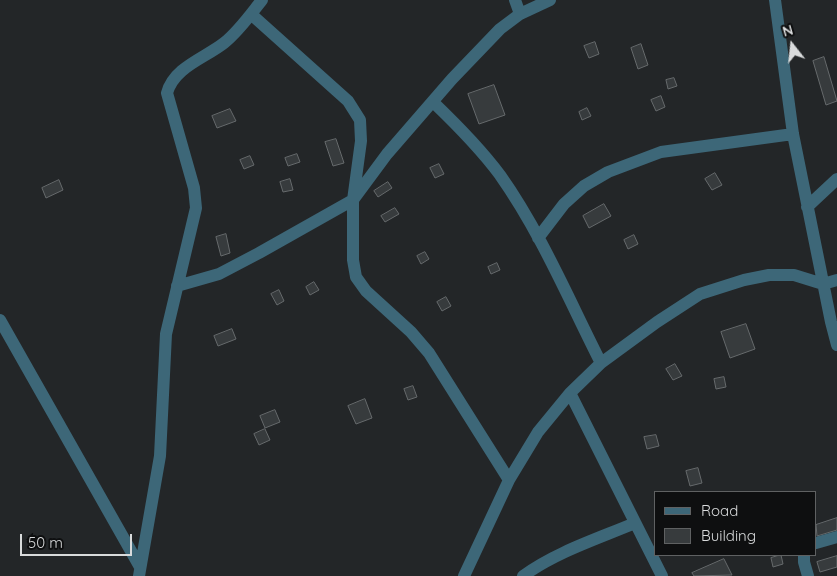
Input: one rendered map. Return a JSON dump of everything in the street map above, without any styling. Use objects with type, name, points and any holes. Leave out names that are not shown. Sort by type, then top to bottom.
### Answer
[{"type":"street","points":[[515,0],[520,14]]},
{"type":"street","points":[[177,286],[219,274],[353,200],[387,154],[452,79],[500,29],[520,14],[550,0]]},
{"type":"street","points":[[775,0],[793,134],[837,345]]},
{"type":"street","points":[[139,571],[160,456],[166,334],[196,208],[194,188],[167,93],[170,84],[182,70],[224,43],[245,24],[257,5],[348,101],[360,120],[361,141],[353,200],[353,260],[356,277],[366,291],[411,332],[429,353],[509,480]]},
{"type":"street","points":[[433,102],[468,135],[500,176],[538,238],[601,363]]},
{"type":"street","points":[[538,238],[564,204],[584,186],[608,172],[661,152],[793,134]]},
{"type":"street","points":[[807,207],[837,179]]},
{"type":"street","points":[[464,576],[509,480],[538,432],[570,393],[601,363],[656,322],[700,294],[744,280],[769,275],[794,275],[823,284],[837,280]]},
{"type":"street","points":[[0,320],[139,571]]},
{"type":"street","points":[[570,393],[662,576]]},
{"type":"street","points":[[523,576],[558,555],[635,523]]},
{"type":"street","points":[[817,543],[837,537]]},
{"type":"street","points":[[804,556],[808,576]]},
{"type":"building","points":[[595,42],[599,54],[589,58],[584,46]]},
{"type":"building","points":[[641,44],[648,65],[638,69],[631,48]]},
{"type":"building","points":[[824,57],[837,101],[826,105],[813,61]]},
{"type":"building","points":[[674,78],[677,86],[668,89],[666,80]]},
{"type":"building","points":[[494,85],[505,115],[479,124],[468,94]]},
{"type":"building","points":[[661,96],[665,107],[656,111],[651,100]]},
{"type":"building","points":[[587,108],[591,116],[582,120],[579,112]]},
{"type":"building","points":[[230,109],[236,121],[217,128],[212,116]]},
{"type":"building","points":[[336,139],[344,163],[333,166],[325,142]]},
{"type":"building","points":[[297,154],[300,162],[288,166],[285,158]]},
{"type":"building","points":[[250,156],[254,165],[244,169],[240,160]]},
{"type":"building","points":[[439,164],[444,174],[435,178],[430,168]]},
{"type":"building","points":[[715,173],[722,185],[712,190],[705,179]]},
{"type":"building","points":[[290,179],[293,190],[283,192],[280,182]]},
{"type":"building","points":[[59,180],[63,190],[46,198],[42,188]]},
{"type":"building","points":[[388,182],[392,188],[378,197],[374,191]]},
{"type":"building","points":[[604,204],[611,216],[589,228],[583,216]]},
{"type":"building","points":[[395,208],[399,214],[385,222],[381,216]]},
{"type":"building","points":[[226,234],[230,253],[221,256],[216,237]]},
{"type":"building","points":[[634,235],[638,244],[628,249],[624,240]]},
{"type":"building","points":[[425,252],[429,259],[421,264],[417,256]]},
{"type":"building","points":[[497,263],[500,270],[491,274],[488,267]]},
{"type":"building","points":[[314,282],[319,290],[310,295],[306,287]]},
{"type":"building","points":[[279,290],[284,301],[277,305],[271,294]]},
{"type":"building","points":[[446,297],[451,306],[442,311],[437,302]]},
{"type":"building","points":[[746,324],[755,349],[730,358],[721,332]]},
{"type":"building","points":[[232,329],[236,339],[218,346],[214,336]]},
{"type":"building","points":[[675,364],[682,376],[673,380],[666,369]]},
{"type":"building","points":[[724,377],[726,387],[716,389],[714,379]]},
{"type":"building","points":[[413,386],[417,397],[408,400],[404,389]]},
{"type":"building","points":[[365,399],[372,418],[356,424],[348,406]]},
{"type":"building","points":[[275,410],[280,422],[265,428],[260,416]]},
{"type":"building","points":[[265,429],[270,440],[259,445],[254,434]]},
{"type":"building","points":[[656,435],[659,446],[647,449],[644,437]]},
{"type":"building","points":[[698,468],[702,483],[690,486],[686,471]]},
{"type":"building","points":[[837,518],[837,530],[817,536],[817,525]]},
{"type":"building","points":[[781,556],[783,564],[773,567],[771,558]]},
{"type":"building","points":[[837,556],[837,567],[820,572],[817,562]]},
{"type":"building","points":[[724,559],[732,575],[694,576],[692,573]]}]
